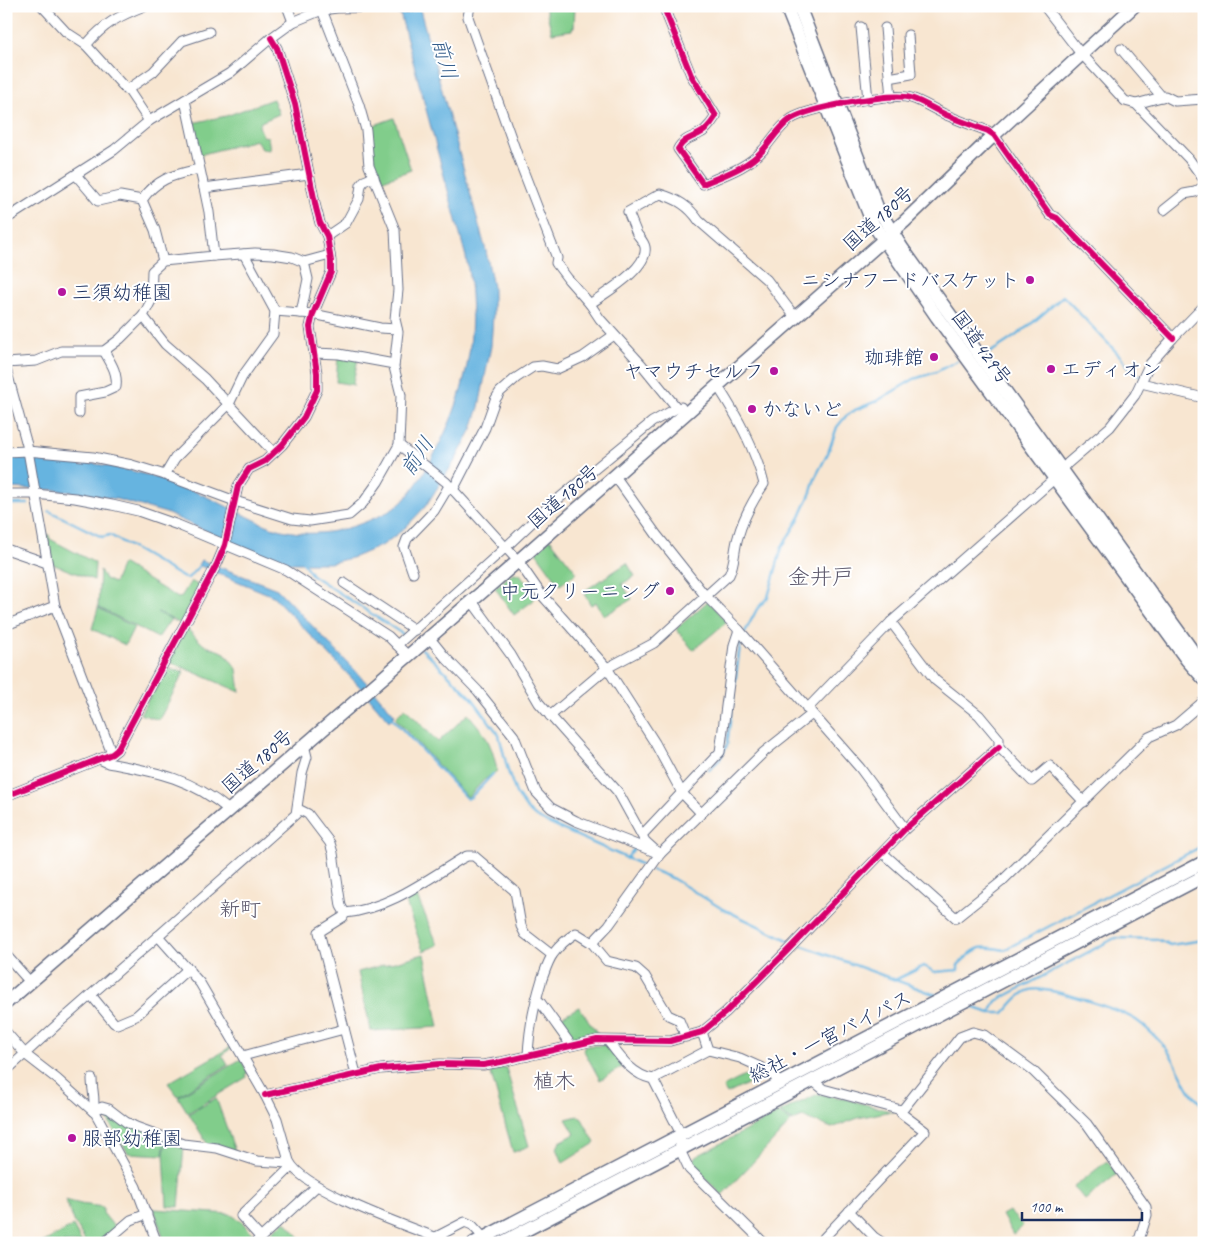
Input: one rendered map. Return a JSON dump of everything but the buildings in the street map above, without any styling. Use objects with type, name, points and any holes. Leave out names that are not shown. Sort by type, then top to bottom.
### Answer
[{"type":"highway","name":"国道429号","points":[[786,6],[832,105]]},
{"type":"highway","name":"国道429号","points":[[799,6],[872,223],[888,236],[1187,660],[1204,679]]},
{"type":"highway","name":"国道180号","points":[[6,1003],[426,638],[518,561],[888,236],[1134,6]]},
{"type":"highway","name":"国道429号","points":[[1058,475],[1194,653],[1204,671]]},
{"type":"highway","name":"総社・一宮バイパス","points":[[500,1243],[680,1150],[931,1005],[1204,862]]},
{"type":"highway","name":"総社・一宮バイパス","points":[[484,1241],[680,1134],[780,1084],[804,1080],[947,1010],[1204,876]]},
{"type":"street","points":[[42,6],[66,32],[86,45],[127,90],[149,121]]},
{"type":"street","points":[[86,45],[100,30],[118,16],[144,6]]},
{"type":"street","points":[[287,6],[293,22]]},
{"type":"street","points":[[6,219],[114,150],[149,121],[230,73],[293,22],[322,10],[337,8],[434,6]]},
{"type":"street","points":[[470,6],[468,17],[519,160],[557,258],[556,263],[600,319],[642,365],[677,408]]},
{"type":"street","points":[[664,6],[691,75],[716,116],[704,131],[691,137],[680,145],[678,149],[703,184],[735,171],[749,162],[762,151],[791,119],[806,112],[832,105],[868,100],[910,98],[994,135],[1050,215],[1057,218],[1173,338]]},
{"type":"street","points":[[1044,6],[1082,54],[1125,101],[1136,104],[1166,96],[1175,101],[1204,99]]},
{"type":"street","points":[[6,452],[94,457],[165,475],[234,504],[292,519],[310,521],[349,515],[363,503],[378,482],[399,445],[401,395],[394,364],[398,290],[395,230],[369,166],[366,130],[359,105],[322,10]]},
{"type":"street","points":[[861,27],[868,100]]},
{"type":"street","points":[[885,28],[891,98]]},
{"type":"street","points":[[127,90],[152,72],[182,41],[209,32]]},
{"type":"street","points":[[889,78],[911,74],[908,36]]},
{"type":"street","points":[[6,796],[112,754],[116,750],[217,564],[226,544],[238,486],[244,475],[249,469],[265,461],[274,453],[304,417],[317,390],[317,373],[310,327],[313,314],[331,272],[330,255],[327,236],[320,223],[295,104],[277,48],[271,38]]},
{"type":"street","points":[[1121,50],[1162,97]]},
{"type":"street","points":[[185,100],[209,212],[214,256]]},
{"type":"street","points":[[1136,104],[1202,173]]},
{"type":"street","points":[[142,200],[160,180],[199,169]]},
{"type":"street","points":[[76,174],[98,201],[120,196],[142,200]]},
{"type":"street","points":[[204,188],[309,174]]},
{"type":"street","points":[[327,236],[346,223],[359,200],[361,185],[364,181],[374,177]]},
{"type":"street","points":[[1164,210],[1184,194],[1195,192],[1204,186]]},
{"type":"street","points":[[590,304],[631,274],[642,263],[646,253],[645,245],[628,212],[660,194],[675,198],[692,210],[699,221],[767,280],[795,317]]},
{"type":"street","points":[[142,200],[155,230],[163,261]]},
{"type":"street","points":[[6,363],[36,361],[61,351],[104,351],[120,339],[143,316],[151,301],[152,271],[163,261],[244,254],[273,254],[292,257],[304,262],[330,255]]},
{"type":"street","points":[[165,475],[174,458],[229,404],[242,377],[273,334],[275,311],[244,254]]},
{"type":"street","points":[[301,313],[308,279],[304,262]]},
{"type":"street","points":[[592,943],[609,925],[658,856],[764,752],[809,711],[891,622],[1110,427],[1135,395],[1149,365],[1204,306]]},
{"type":"street","points":[[275,311],[313,314],[380,328],[397,328]]},
{"type":"street","points":[[143,316],[165,344],[206,379],[274,453]]},
{"type":"street","points":[[413,573],[404,547],[407,539],[434,511],[450,486],[485,428],[495,400],[500,392],[533,367],[542,366],[557,369],[582,357],[614,335]]},
{"type":"street","points":[[79,413],[80,397],[105,392],[116,387],[117,379],[114,368],[104,351]]},
{"type":"street","points":[[314,353],[339,354],[394,364]]},
{"type":"street","points":[[6,370],[8,385],[27,453],[55,606],[112,754]]},
{"type":"street","points":[[1142,380],[1204,398]]},
{"type":"street","points":[[550,716],[607,668],[654,643],[707,597],[729,575],[733,568],[738,536],[744,520],[764,484],[752,447],[736,415],[717,385]]},
{"type":"street","points":[[399,644],[546,508],[652,422],[677,408],[686,406],[690,409]]},
{"type":"street","points":[[399,445],[450,486],[506,547],[541,594],[607,668],[655,742],[683,795],[701,813]]},
{"type":"street","points":[[615,476],[702,594],[742,633],[860,768],[905,828]]},
{"type":"street","points":[[6,494],[35,493],[75,498],[138,511],[178,524],[286,570],[388,636],[409,653]]},
{"type":"street","points":[[6,549],[47,563]]},
{"type":"street","points":[[344,582],[414,631]]},
{"type":"street","points":[[471,600],[511,655],[539,703],[618,792],[645,841],[658,856]]},
{"type":"street","points":[[6,625],[55,606]]},
{"type":"street","points":[[891,622],[935,680],[979,715],[999,739],[999,747],[1032,781],[1050,766],[1084,802]]},
{"type":"street","points":[[642,835],[683,795],[722,748],[734,645],[742,633]]},
{"type":"street","points":[[426,638],[478,691],[514,736],[536,792],[551,808],[576,821],[658,856]]},
{"type":"street","points":[[883,852],[956,918],[1001,882],[1149,737],[1176,725],[1204,701]]},
{"type":"street","points":[[6,1071],[296,814],[302,773],[307,757],[304,745]]},
{"type":"street","points":[[266,1095],[381,1069],[440,1064],[483,1064],[597,1040],[670,1041],[702,1032],[726,1012],[802,936],[905,828],[999,747]]},
{"type":"street","points":[[99,759],[108,763],[164,774],[185,781],[216,799],[229,810]]},
{"type":"street","points":[[298,809],[308,814],[330,844],[341,906],[345,913]]},
{"type":"street","points":[[356,1074],[319,932],[345,913],[368,908],[400,896],[461,859],[467,856],[474,856],[515,891],[525,934],[552,955]]},
{"type":"street","points":[[528,1056],[528,1038],[536,998],[552,955],[568,938],[576,933],[592,943],[607,961],[636,968],[644,976],[668,1015],[679,1020],[686,1037]]},
{"type":"street","points":[[158,936],[200,983],[266,1095],[277,1119],[290,1165],[302,1177],[356,1205],[432,1236],[436,1237],[465,1222],[472,1225],[484,1241]]},
{"type":"street","points":[[6,955],[30,982]]},
{"type":"street","points":[[91,995],[114,1023],[117,1024],[136,1016],[188,968]]},
{"type":"street","points":[[536,998],[571,1045]]},
{"type":"street","points":[[243,1056],[344,1029]]},
{"type":"street","points":[[6,1032],[26,1055],[57,1079],[96,1114],[136,1187],[157,1243]]},
{"type":"street","points":[[702,1032],[708,1050]]},
{"type":"street","points":[[900,1110],[904,1108],[960,1037],[972,1032],[984,1035],[1033,1071],[1074,1110],[1095,1135],[1146,1206],[1147,1215],[1138,1243]]},
{"type":"street","points":[[608,1041],[624,1061],[643,1077],[653,1079],[708,1050],[740,1058],[771,1072],[780,1084]]},
{"type":"street","points":[[92,1078],[95,1102],[92,1111]]},
{"type":"street","points":[[653,1079],[680,1134],[680,1150],[689,1169],[764,1243]]},
{"type":"street","points":[[804,1080],[823,1089],[900,1110],[924,1131],[819,1243]]},
{"type":"street","points":[[92,1111],[102,1107],[109,1109],[136,1127],[183,1144],[217,1148],[257,1161],[290,1165]]},
{"type":"street","points":[[290,1165],[242,1216],[257,1240],[317,1186]]},
{"type":"street","points":[[849,1211],[882,1243]]},
{"type":"street","points":[[104,1243],[132,1220],[147,1214]]},
{"type":"green space","points":[[545,6],[575,6],[574,27],[572,30],[552,33]]},
{"type":"green space","points":[[273,99],[279,114],[261,122],[259,126],[263,136],[268,137],[270,150],[262,149],[256,140],[199,155],[192,123],[226,116]]},
{"type":"green space","points":[[394,118],[411,170],[383,180],[378,175],[373,163],[369,127]]},
{"type":"green space","points":[[338,356],[358,359],[354,385],[336,382]]},
{"type":"green space","points":[[47,535],[49,535],[50,539],[95,563],[94,580],[52,564]]},
{"type":"green space","points":[[550,539],[577,573],[560,585],[536,552]]},
{"type":"green space","points":[[627,563],[635,576],[622,584],[632,599],[604,616],[596,602],[591,605],[584,594],[587,592],[586,590]]},
{"type":"green space","points":[[122,564],[178,598],[181,597],[191,581],[201,587],[181,624],[171,619],[158,638],[98,607],[100,570],[105,579],[114,583]]},
{"type":"green space","points":[[513,573],[520,574],[535,595],[532,597],[534,600],[514,615],[495,588]]},
{"type":"green space","points":[[708,601],[727,622],[693,650],[676,629]]},
{"type":"green space","points":[[98,608],[134,627],[125,645],[92,629]]},
{"type":"green space","points":[[186,628],[204,645],[225,653],[237,669],[240,692],[168,661]]},
{"type":"green space","points":[[165,668],[184,672],[159,720],[140,714]]},
{"type":"green space","points":[[405,708],[438,742],[468,714],[487,740],[493,753],[497,771],[484,780],[468,797],[466,796],[395,718]]},
{"type":"green space","points":[[415,892],[438,945],[423,951],[406,903],[407,897]]},
{"type":"green space","points":[[424,954],[439,1027],[371,1031],[358,972]]},
{"type":"green space","points":[[579,1007],[600,1037],[571,1042],[555,1020]]},
{"type":"green space","points":[[234,1045],[222,1055],[228,1065],[178,1096],[168,1083]]},
{"type":"green space","points":[[608,1045],[624,1066],[600,1080],[583,1049],[585,1048],[584,1046]]},
{"type":"green space","points":[[241,1059],[248,1073],[246,1074],[247,1077],[188,1113],[178,1097]]},
{"type":"green space","points":[[506,1068],[529,1146],[514,1152],[490,1070]]},
{"type":"green space","points":[[756,1070],[758,1073],[761,1071],[764,1076],[727,1094],[723,1087]]},
{"type":"green space","points":[[818,1094],[842,1098],[894,1112],[858,1118],[832,1128],[803,1117],[792,1121],[780,1112]]},
{"type":"green space","points":[[216,1098],[236,1154],[208,1145],[189,1114]]},
{"type":"green space","points":[[111,1112],[165,1140],[163,1155],[128,1153],[106,1117]]},
{"type":"green space","points":[[779,1113],[791,1122],[722,1195],[696,1168],[692,1160]]},
{"type":"green space","points":[[581,1117],[595,1143],[563,1163],[557,1148],[560,1142],[575,1134],[566,1119]]},
{"type":"green space","points":[[166,1140],[184,1146],[179,1207],[167,1206],[164,1154]]},
{"type":"green space","points":[[1107,1161],[1117,1174],[1085,1200],[1074,1187]]},
{"type":"green space","points":[[65,1200],[103,1207],[103,1213],[116,1229],[99,1243],[86,1243]]},
{"type":"green space","points":[[154,1209],[230,1214],[242,1222],[256,1238],[250,1243],[165,1243]]},
{"type":"green space","points":[[1009,1211],[1023,1226],[1013,1235],[1002,1215]]},
{"type":"green space","points":[[285,1221],[305,1243],[267,1243],[265,1241],[267,1240],[266,1237]]},
{"type":"green space","points":[[73,1226],[82,1243],[42,1243]]},
{"type":"water","points":[[398,6],[419,6],[486,251],[493,287],[491,346],[479,407],[472,429],[456,459],[425,507],[404,529],[383,545],[355,557],[330,563],[281,563],[261,556],[166,513],[116,499],[57,490],[6,488],[6,457],[47,458],[108,466],[167,481],[271,527],[296,533],[321,533],[358,525],[392,510],[408,495],[434,454],[458,401],[469,354],[472,306],[466,257]]},
{"type":"water","points":[[201,560],[277,589],[395,715],[389,721],[360,687],[273,596],[198,565]]},
{"type":"waterway","points":[[989,353],[1028,327],[1063,296],[1132,371],[1141,376]]},
{"type":"waterway","points":[[744,634],[757,609],[768,597],[782,547],[800,517],[815,478],[828,453],[837,427],[846,416],[855,410],[877,401],[914,379],[936,372],[957,361]]},
{"type":"waterway","points":[[6,504],[28,504]]},
{"type":"waterway","points":[[49,511],[102,537],[110,535],[184,578],[188,578],[200,565]]},
{"type":"waterway","points":[[302,561],[312,575],[404,635]]},
{"type":"waterway","points":[[709,770],[720,759],[727,745],[741,638]]},
{"type":"waterway","points":[[422,649],[472,698],[499,735],[516,793],[527,809],[536,817],[548,823],[647,867]]},
{"type":"waterway","points":[[390,716],[467,799],[493,774]]},
{"type":"waterway","points":[[895,980],[924,966],[935,972],[958,970],[958,965],[978,948],[1004,950],[1204,845]]},
{"type":"waterway","points":[[626,859],[634,849]]},
{"type":"waterway","points":[[652,870],[672,878],[721,908],[792,942],[939,996]]},
{"type":"waterway","points":[[990,1013],[996,1001],[1115,938],[1157,939],[1170,945],[1204,940]]},
{"type":"waterway","points":[[965,1005],[990,1013],[1004,1013],[1023,994],[1030,990],[1039,989],[1083,999],[1128,1016],[1136,1020],[1164,1046],[1191,1093],[1204,1106]]},
{"type":"cycle path","points":[[664,6],[691,75],[716,116],[705,130],[684,142],[678,149],[703,184],[750,162],[791,119],[815,110],[850,102],[886,97],[911,98],[994,135],[1050,215],[1057,218],[1173,338]]},
{"type":"cycle path","points":[[6,796],[112,754],[117,750],[217,564],[225,545],[238,486],[249,469],[265,461],[282,445],[304,417],[317,390],[317,373],[310,327],[313,314],[331,272],[331,261],[327,236],[320,223],[316,208],[295,104],[277,48],[271,38]]},
{"type":"cycle path","points":[[265,1095],[381,1069],[440,1064],[483,1065],[597,1040],[670,1041],[702,1032],[726,1012],[905,829],[999,747]]},
{"type":"place","name":"ニシナフードバスケット","points":[[1030,280]]},
{"type":"place","name":"三須幼稚園","points":[[62,292]]},
{"type":"place","name":"珈琲館","points":[[934,357]]},
{"type":"place","name":"エディオン","points":[[1051,369]]},
{"type":"place","name":"ヤマウチセルフ","points":[[774,371]]},
{"type":"place","name":"かないど","points":[[752,409]]},
{"type":"place","name":"中元クリーニング","points":[[670,591]]},
{"type":"place","name":"服部幼稚園","points":[[72,1138]]},
{"type":"district","name":"金井戸","points":[[821,576]]},
{"type":"district","name":"新町","points":[[240,909]]},
{"type":"district","name":"植木","points":[[554,1081]]},
{"type":"water label","name":"前川","points":[[445,59]]},
{"type":"water label","name":"前川","points":[[417,456]]}]
